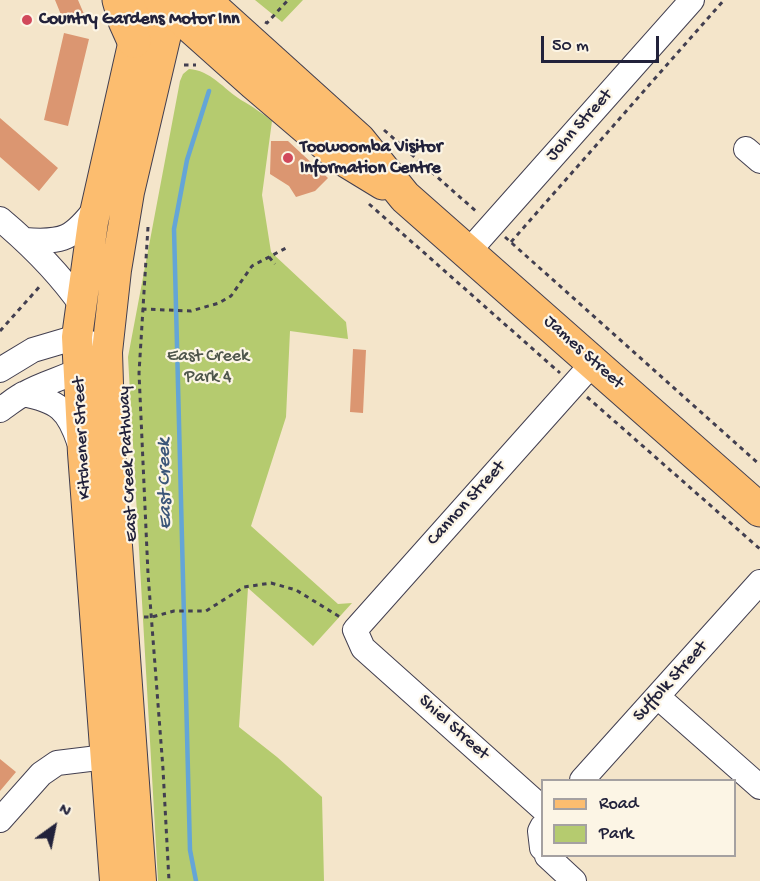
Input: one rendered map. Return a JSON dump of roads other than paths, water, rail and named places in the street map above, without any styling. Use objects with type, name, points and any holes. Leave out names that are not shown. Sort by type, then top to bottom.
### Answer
[{"type":"highway","points":[[119,0],[134,41]]},
{"type":"highway","name":"James Street","points":[[204,0],[359,140],[458,263],[594,362],[760,510]]},
{"type":"highway","name":"James Street","points":[[163,2],[342,158],[405,197]]},
{"type":"main road","name":"Kitchener Street","points":[[141,881],[109,617],[83,453],[77,337],[96,208],[134,41],[163,2]]},
{"type":"main road","name":"Kitchener Street","points":[[115,881],[106,757],[110,448],[107,352],[116,270],[163,2]]},
{"type":"street","name":"John Street","points":[[458,263],[692,0]]},
{"type":"street","points":[[25,240],[46,241],[65,238],[82,226],[96,208]]},
{"type":"street","points":[[0,219],[25,240],[64,280],[82,306]]},
{"type":"street","points":[[0,370],[33,350],[77,337],[107,352],[80,372],[23,394],[0,410]]},
{"type":"street","name":"Cannon Street","points":[[359,639],[594,362]]},
{"type":"street","points":[[23,394],[55,403],[63,410],[73,422],[83,453]]},
{"type":"street","name":"Suffolk Street","points":[[583,779],[760,582]]},
{"type":"street","name":"Shiel Street","points":[[359,639],[541,806]]},
{"type":"street","points":[[658,697],[760,787]]},
{"type":"street","points":[[0,820],[40,774],[57,763],[106,757]]},
{"type":"street","points":[[549,857],[574,881]]},
{"type":"waterway","name":"East Creek","points":[[196,881],[190,850],[174,229],[187,160],[209,91]]},
{"type":"place","name":"Country Gardens Motor Inn","points":[[27,20]]},
{"type":"place","name":"Toowoomba Visitor Information Centre","points":[[288,158]]},
{"type":"park label","name":"East Creek Park 4","points":[[208,367]]}]
